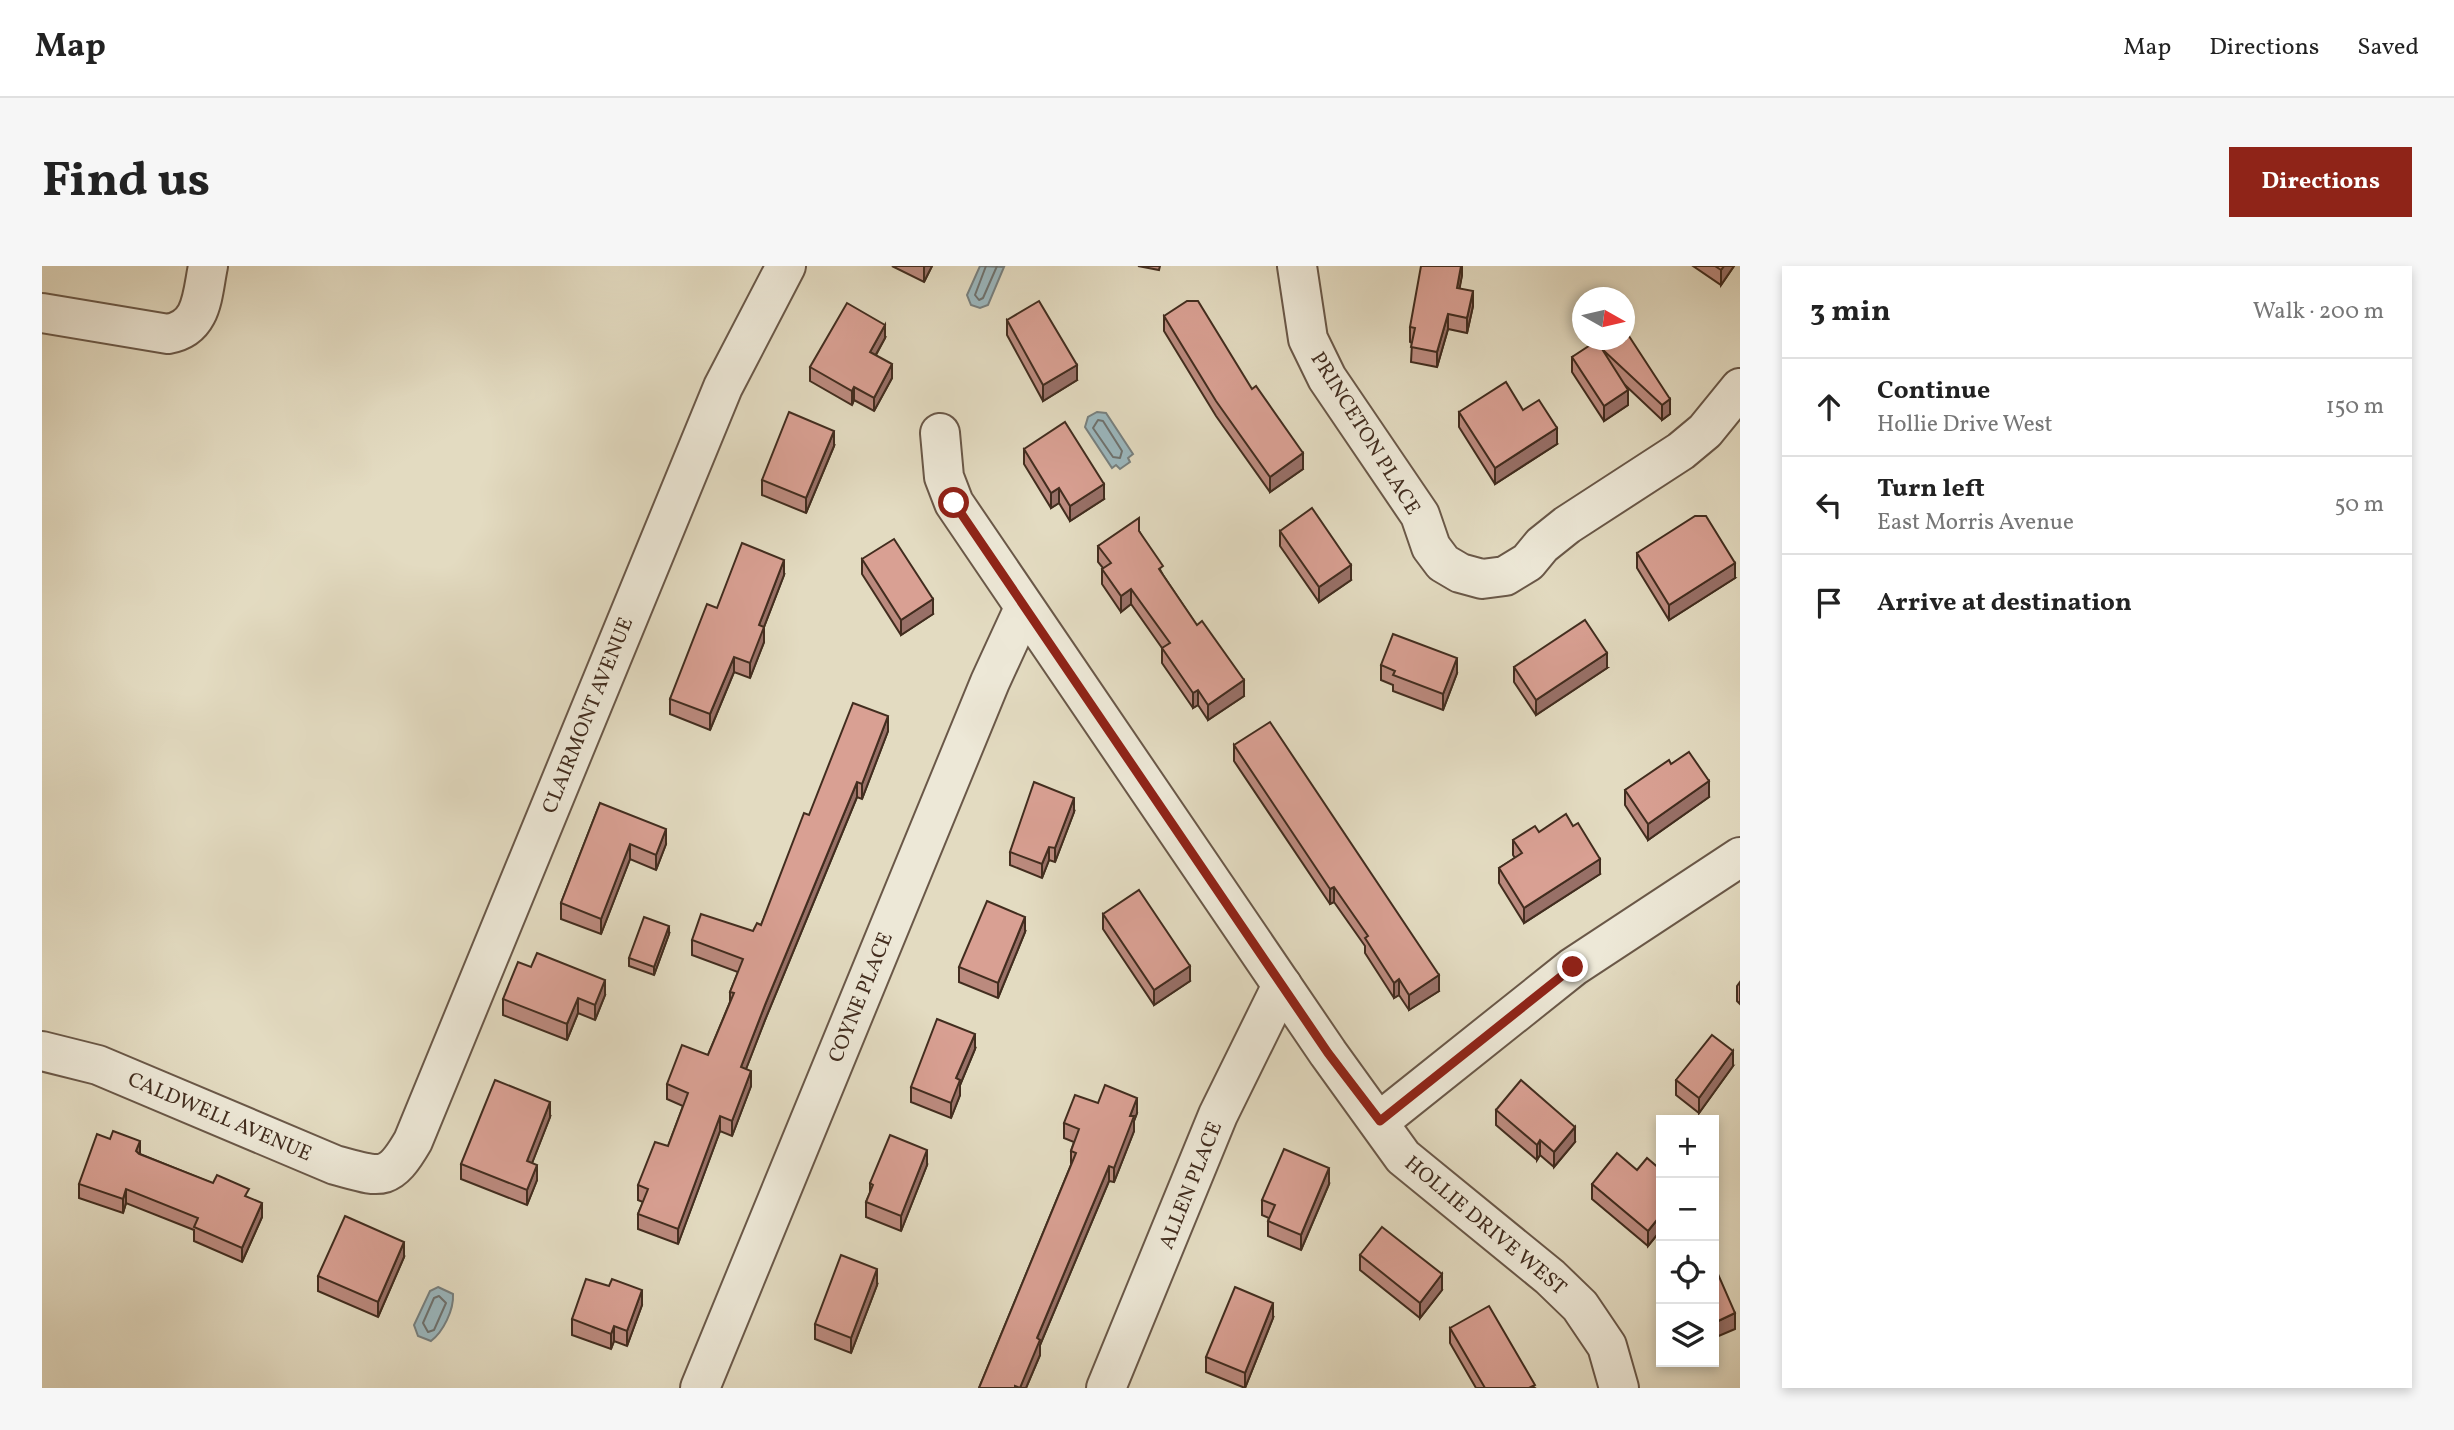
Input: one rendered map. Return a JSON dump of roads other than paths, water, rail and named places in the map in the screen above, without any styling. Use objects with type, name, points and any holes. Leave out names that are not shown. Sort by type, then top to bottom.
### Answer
[{"type":"street","points":[[42,313],[168,334],[180,332],[190,326],[199,312],[208,266]]},
{"type":"street","name":"CLAIRMONT AVENUE","points":[[397,1168],[413,1141],[723,387],[786,266]]},
{"type":"street","name":"PRINCETON PLACE","points":[[1297,266],[1307,339],[1327,378],[1420,515],[1431,547],[1443,563],[1471,576],[1482,579],[1505,576],[1528,562],[1542,545],[1567,525],[1681,451],[1705,431],[1740,388]]},
{"type":"street","name":"HOLLIE DRIVE WEST","points":[[940,433],[944,477],[954,503],[1282,985],[1403,1157],[1550,1277],[1580,1306],[1607,1346],[1619,1388]]},
{"type":"street","name":"COYNE PLACE","points":[[700,1388],[985,694],[1024,608]]},
{"type":"street","points":[[1380,1121],[1573,967],[1740,857]]},
{"type":"street","name":"ALLEN PLACE","points":[[1106,1388],[1218,1115],[1282,985]]},
{"type":"street","name":"CALDWELL AVENUE","points":[[42,1051],[98,1065],[335,1165],[367,1173],[389,1173],[397,1168]]},
{"type":"water","points":[[980,266],[1004,267],[988,305],[980,308],[971,305],[967,295]]},
{"type":"water","points":[[1097,412],[1106,413],[1133,454],[1128,458],[1130,462],[1120,469],[1116,465],[1112,468],[1085,427],[1088,417]]},
{"type":"water","points":[[438,1287],[453,1294],[453,1300],[447,1320],[431,1341],[418,1336],[414,1325],[430,1291]]}]
